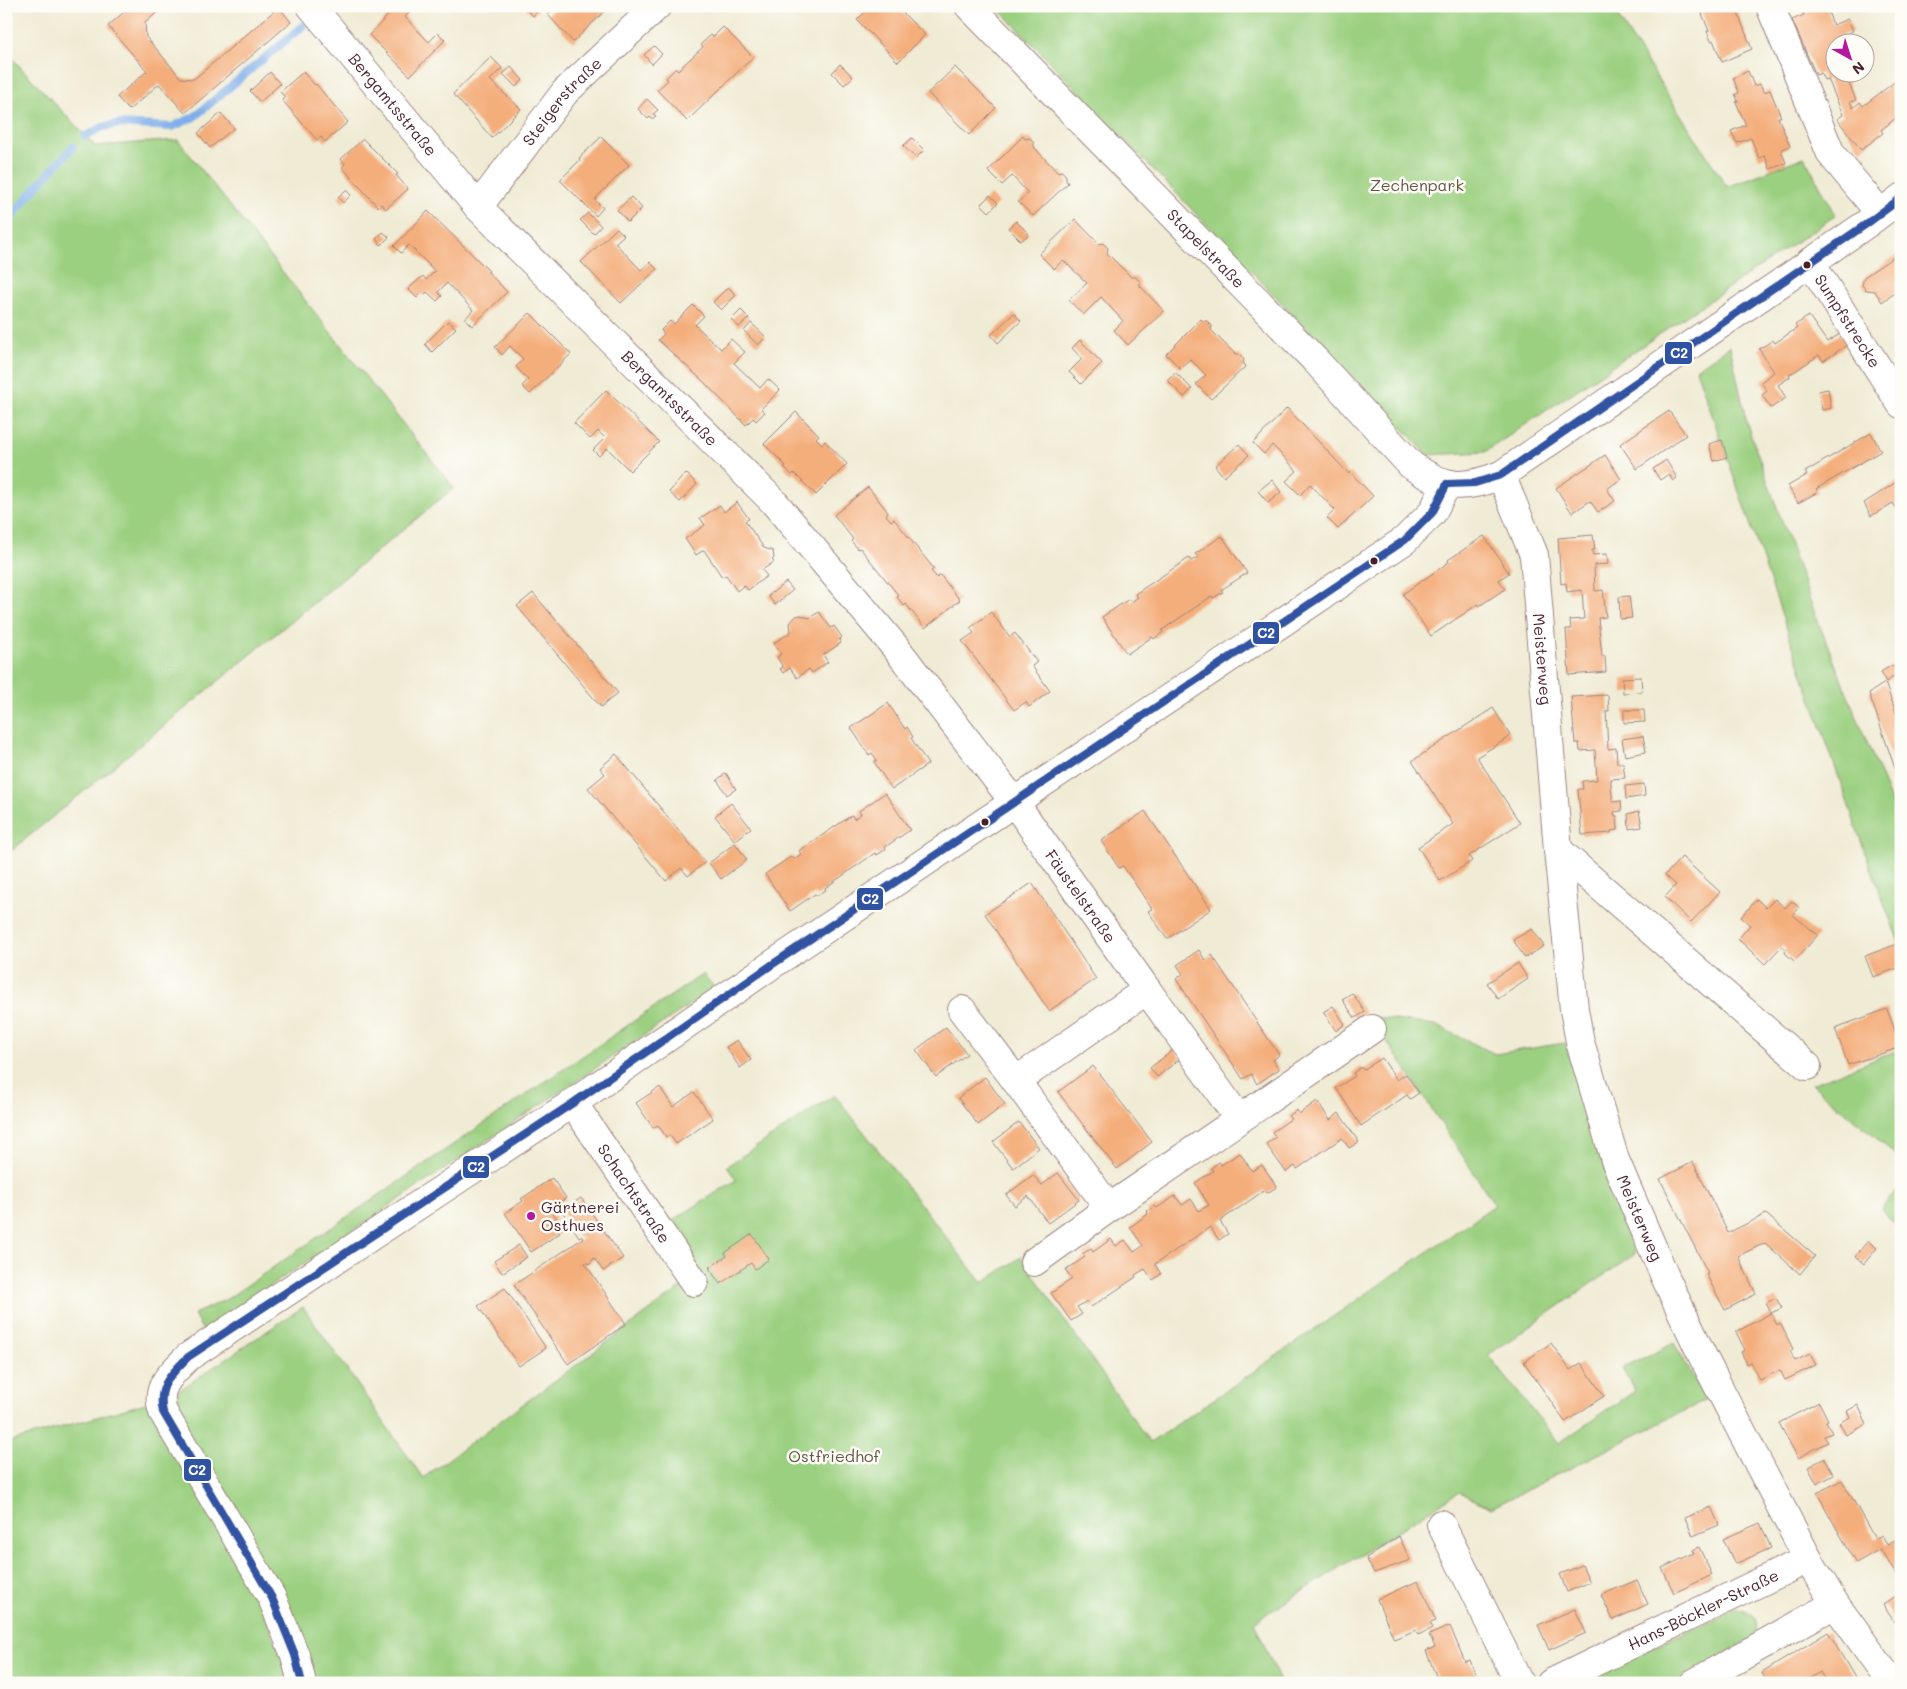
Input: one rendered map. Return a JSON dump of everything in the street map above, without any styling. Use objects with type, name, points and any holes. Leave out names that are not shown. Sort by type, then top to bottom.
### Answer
[{"type":"street","name":"Bergamtsstraße","points":[[311,6],[478,207],[773,501],[896,648],[1015,802]]},
{"type":"street","name":"Steigerstraße","points":[[478,207],[565,92],[657,6]]},
{"type":"street","name":"Stapelstraße","points":[[969,6],[1316,361],[1411,465],[1429,478],[1447,484]]},
{"type":"street","points":[[302,1683],[295,1655],[272,1598],[163,1412],[160,1393],[169,1375],[188,1357],[573,1103],[770,966],[1405,540],[1432,513],[1447,484],[1463,486],[1481,483],[1501,475],[1865,226],[1890,205],[1831,154],[1770,6]]},
{"type":"street","name":"Sumpfstrecke","points":[[1810,262],[1901,404]]},
{"type":"street","name":"Meisterweg","points":[[1501,475],[1534,555],[1558,850],[1574,1009],[1580,1042],[1615,1160],[1666,1279],[1703,1357],[1808,1559]]},
{"type":"street","name":"Fäustelstraße","points":[[1015,802],[1239,1118]]},
{"type":"street","points":[[1558,850],[1808,1066]]},
{"type":"street","points":[[1016,1081],[1147,990]]},
{"type":"street","points":[[962,1010],[1109,1208]]},
{"type":"street","points":[[1034,1262],[1239,1118],[1372,1028]]},
{"type":"street","name":"Schachtstraße","points":[[573,1103],[694,1282]]},
{"type":"street","points":[[1441,1524],[1519,1683]]},
{"type":"street","points":[[1808,1559],[1835,1604],[1892,1683]]},
{"type":"street","name":"Hans-Böckler-Straße","points":[[1551,1683],[1808,1559]]},
{"type":"street","points":[[1694,1683],[1835,1604]]},
{"type":"green space","name":"Zechenpark","points":[[996,6],[1611,6],[1727,187],[1804,157],[1836,215],[1485,452],[1428,455]]},
{"type":"green space","points":[[6,52],[95,146],[178,140],[454,488],[6,855]]},
{"type":"green space","points":[[1730,346],[1747,424],[1815,614],[1901,826],[1901,948],[1867,858],[1696,369]]},
{"type":"green space","points":[[703,974],[715,988],[203,1331],[194,1314],[227,1299]]},
{"type":"green space","name":"Ostfriedhof","points":[[1371,1017],[1435,1025],[1495,1054],[1565,1043],[1594,1137],[1635,1254],[1488,1355],[1559,1443],[1635,1391],[1622,1368],[1674,1343],[1706,1400],[1491,1508],[1459,1492],[1254,1622],[1281,1683],[312,1683],[174,1406],[178,1391],[303,1307],[423,1478],[686,1284],[667,1224],[736,1180],[727,1166],[835,1095],[982,1283],[1021,1257],[1150,1443],[1495,1205]]},
{"type":"green space","points":[[1901,1049],[1901,1159],[1812,1084]]},
{"type":"green space","points":[[1901,1184],[1901,1230],[1881,1210]]},
{"type":"green space","points":[[146,1403],[253,1583],[291,1683],[6,1683],[6,1443]]},
{"type":"green space","points":[[1737,1609],[1748,1612],[1755,1619],[1756,1628],[1752,1638],[1674,1683],[1572,1683]]},
{"type":"building","points":[[131,6],[164,6],[145,23],[146,37],[181,78],[194,79],[279,7],[291,22],[185,113],[159,84],[129,110],[117,97],[147,71],[108,26]]},
{"type":"building","points":[[401,6],[411,6],[413,9],[405,17],[429,42],[438,33],[445,40],[410,76],[369,35],[395,8],[398,9]]},
{"type":"building","points":[[523,6],[537,6],[539,9],[533,16]]},
{"type":"building","points":[[555,6],[610,6],[573,42],[548,15]]},
{"type":"building","points":[[871,6],[896,6],[925,35],[898,62],[857,20]]},
{"type":"building","points":[[1699,6],[1735,6],[1752,49],[1722,62],[1713,40],[1711,41]]},
{"type":"building","points":[[1800,6],[1818,6],[1819,8],[1826,6],[1833,25],[1848,19],[1853,31],[1824,32],[1824,80],[1821,73],[1816,75],[1792,20],[1804,15]]},
{"type":"building","points":[[723,27],[753,57],[687,121],[657,90],[668,80],[666,78],[676,68],[678,70],[703,47],[701,44],[711,35],[713,37]]},
{"type":"building","points":[[654,46],[662,54],[652,64],[644,55]]},
{"type":"building","points":[[491,57],[502,68],[490,80],[521,109],[492,138],[453,94]]},
{"type":"building","points":[[840,64],[853,77],[844,85],[832,73]]},
{"type":"building","points":[[511,67],[523,80],[516,87],[503,74]]},
{"type":"building","points":[[955,67],[996,108],[969,135],[928,93]]},
{"type":"building","points":[[1748,71],[1754,86],[1760,84],[1764,92],[1770,90],[1781,117],[1778,117],[1790,146],[1781,150],[1786,163],[1770,169],[1765,156],[1759,158],[1751,138],[1737,143],[1731,131],[1746,125],[1736,102],[1738,101],[1735,94],[1739,93],[1733,78]]},
{"type":"building","points":[[270,72],[280,84],[260,102],[250,91]]},
{"type":"building","points":[[303,72],[316,84],[348,122],[325,142],[321,137],[317,140],[282,100],[285,97],[280,92]]},
{"type":"building","points":[[1901,77],[1901,114],[1881,130],[1883,133],[1861,150],[1837,119],[1843,115],[1829,82],[1848,82],[1856,100],[1850,102],[1853,108],[1860,102],[1863,106]]},
{"type":"building","points":[[647,99],[658,110],[653,114],[656,116],[652,119],[650,117],[648,119],[638,109]]},
{"type":"building","points":[[221,113],[234,128],[210,148],[198,133]]},
{"type":"building","points":[[1023,136],[1025,139],[1030,138],[1034,143],[1034,147],[1057,172],[1062,171],[1068,183],[1033,216],[1018,202],[1028,193],[1012,176],[1002,185],[988,171]]},
{"type":"building","points":[[601,137],[629,165],[595,200],[603,208],[596,216],[560,180]]},
{"type":"building","points":[[912,138],[924,150],[916,158],[903,146]]},
{"type":"building","points":[[363,139],[398,174],[396,175],[408,189],[386,209],[381,204],[378,207],[342,167],[345,164],[341,159]]},
{"type":"building","points":[[346,190],[351,195],[343,203],[338,197]]},
{"type":"building","points":[[990,195],[998,203],[989,212],[981,204]]},
{"type":"building","points":[[631,197],[642,208],[628,222],[617,210]]},
{"type":"building","points":[[428,211],[489,271],[507,292],[472,326],[465,319],[473,310],[447,283],[438,292],[442,296],[437,301],[427,292],[417,298],[408,289],[423,276],[426,280],[435,271],[409,245],[401,253],[394,246]]},
{"type":"building","points":[[588,213],[601,226],[594,234],[580,220]]},
{"type":"building","points":[[1075,219],[1099,244],[1103,243],[1108,248],[1107,253],[1131,277],[1136,277],[1140,282],[1140,286],[1164,311],[1128,345],[1114,330],[1123,321],[1101,297],[1083,315],[1069,300],[1087,283],[1063,260],[1054,269],[1039,254]]},
{"type":"building","points":[[1016,221],[1029,234],[1021,241],[1008,228]]},
{"type":"building","points":[[617,228],[624,235],[615,243],[641,270],[650,262],[657,269],[621,303],[581,262]]},
{"type":"building","points":[[383,232],[389,237],[381,245],[376,239]]},
{"type":"building","points":[[1901,252],[1901,289],[1882,302],[1875,291],[1866,290],[1862,285],[1864,277]]},
{"type":"building","points":[[728,287],[736,295],[721,310],[713,302]]},
{"type":"building","points":[[693,305],[704,316],[695,325],[721,349],[731,339],[745,352],[734,363],[760,388],[768,379],[780,390],[761,409],[765,412],[756,421],[753,418],[746,425],[703,381],[658,340],[664,334],[661,330],[670,321],[674,324]]},
{"type":"building","points":[[741,310],[749,318],[739,327],[731,320]]},
{"type":"building","points":[[530,313],[571,354],[530,394],[522,386],[528,380],[516,367],[523,359],[510,346],[502,355],[495,347]]},
{"type":"building","points":[[1014,313],[1021,321],[998,343],[991,335]]},
{"type":"building","points":[[1809,316],[1827,342],[1840,334],[1847,345],[1823,361],[1819,355],[1789,375],[1790,377],[1778,385],[1786,398],[1771,408],[1762,395],[1767,391],[1761,382],[1774,372],[1759,349],[1773,340],[1775,343],[1797,328],[1795,325]]},
{"type":"building","points":[[1201,319],[1207,321],[1212,326],[1211,330],[1235,354],[1239,354],[1244,359],[1243,363],[1246,366],[1211,399],[1196,384],[1206,375],[1190,359],[1180,368],[1166,354]]},
{"type":"building","points":[[448,321],[456,328],[432,352],[425,344]]},
{"type":"building","points":[[751,323],[766,337],[758,345],[744,331]]},
{"type":"building","points":[[1080,340],[1102,363],[1081,384],[1069,372],[1082,359],[1072,348]]},
{"type":"building","points":[[1175,372],[1192,389],[1184,397],[1167,380]]},
{"type":"building","points":[[1828,389],[1831,408],[1822,410],[1818,391]]},
{"type":"building","points":[[606,390],[659,442],[630,471],[607,448],[599,456],[593,450],[605,438],[598,431],[590,439],[574,423]]},
{"type":"building","points":[[1287,408],[1349,474],[1350,472],[1373,496],[1338,529],[1327,518],[1335,510],[1310,484],[1300,495],[1286,481],[1297,471],[1283,456],[1272,445],[1264,454],[1253,443]]},
{"type":"building","points":[[1669,411],[1686,435],[1637,469],[1620,444]]},
{"type":"building","points":[[796,412],[819,435],[816,438],[822,444],[825,441],[847,464],[816,495],[794,473],[792,475],[784,467],[786,466],[764,444]]},
{"type":"building","points":[[1871,433],[1881,451],[1816,489],[1818,492],[1798,503],[1788,486],[1807,475],[1805,472]]},
{"type":"building","points":[[1722,440],[1727,457],[1714,461],[1709,444]]},
{"type":"building","points":[[1239,444],[1249,455],[1224,477],[1215,466]]},
{"type":"building","points":[[1605,455],[1621,479],[1607,489],[1615,501],[1598,512],[1590,501],[1572,513],[1556,488]]},
{"type":"building","points":[[1666,460],[1677,478],[1673,481],[1669,474],[1660,480],[1653,469]]},
{"type":"building","points":[[686,473],[697,484],[680,502],[669,492]]},
{"type":"building","points":[[1901,479],[1901,516],[1893,503],[1871,516],[1864,503]]},
{"type":"building","points":[[1272,480],[1281,492],[1268,503],[1258,491]]},
{"type":"building","points":[[868,487],[888,512],[886,515],[891,521],[894,519],[934,569],[931,571],[937,578],[940,575],[960,600],[925,628],[906,604],[904,606],[897,597],[899,596],[860,548],[858,549],[851,541],[853,539],[834,515]]},
{"type":"building","points":[[737,502],[749,519],[745,521],[764,548],[773,551],[774,558],[772,560],[774,562],[762,570],[767,576],[748,590],[744,585],[737,591],[726,575],[722,577],[704,550],[696,555],[685,539],[705,525],[700,518],[720,505],[724,512]]},
{"type":"building","points":[[1593,535],[1595,550],[1592,550],[1593,555],[1607,554],[1608,564],[1594,565],[1595,591],[1603,590],[1606,617],[1598,618],[1602,656],[1605,656],[1606,672],[1569,675],[1566,629],[1571,629],[1570,620],[1584,619],[1582,590],[1567,592],[1566,583],[1561,584],[1558,538]]},
{"type":"building","points":[[1222,536],[1247,573],[1221,590],[1223,592],[1213,598],[1212,596],[1162,630],[1163,632],[1154,639],[1152,637],[1127,654],[1102,617],[1129,599],[1131,602],[1138,597],[1135,594],[1189,558],[1191,561],[1198,557],[1195,554]]},
{"type":"building","points":[[1484,536],[1509,573],[1499,580],[1505,589],[1479,606],[1478,604],[1431,636],[1403,594]]},
{"type":"building","points":[[786,582],[793,590],[775,605],[768,596]]},
{"type":"building","points":[[533,593],[618,693],[601,707],[517,606]]},
{"type":"building","points":[[1629,596],[1632,618],[1620,619],[1619,597]]},
{"type":"building","points":[[819,612],[831,628],[834,626],[842,637],[839,640],[841,643],[823,655],[828,662],[812,673],[809,669],[797,678],[790,668],[783,673],[780,669],[783,667],[777,657],[781,654],[774,643],[791,632],[790,623],[796,616],[801,615],[809,618]]},
{"type":"building","points":[[991,612],[1010,637],[1015,633],[1037,662],[1032,666],[1050,691],[1029,707],[1026,702],[1014,710],[962,641],[974,633],[970,628]]},
{"type":"building","points":[[1892,665],[1898,674],[1886,682],[1881,672]]},
{"type":"building","points":[[1641,677],[1642,692],[1623,693],[1622,678]]},
{"type":"building","points":[[1885,683],[1901,726],[1900,783],[1869,693]]},
{"type":"building","points":[[1608,695],[1609,711],[1606,711],[1608,749],[1616,748],[1617,763],[1623,763],[1625,778],[1611,779],[1611,787],[1613,802],[1621,801],[1622,811],[1614,812],[1615,816],[1617,816],[1618,830],[1611,831],[1611,833],[1582,835],[1578,789],[1583,789],[1582,781],[1597,780],[1595,750],[1580,751],[1579,743],[1575,743],[1571,697]]},
{"type":"building","points":[[888,703],[905,729],[907,727],[913,737],[911,738],[928,764],[892,789],[874,762],[877,760],[872,753],[869,755],[851,728]]},
{"type":"building","points":[[1493,708],[1511,736],[1477,757],[1520,823],[1469,856],[1472,861],[1440,881],[1418,847],[1453,824],[1412,761]]},
{"type":"building","points":[[1624,710],[1644,710],[1645,722],[1624,723]]},
{"type":"building","points":[[1643,736],[1646,752],[1625,756],[1622,739]]},
{"type":"building","points":[[616,754],[705,862],[688,876],[681,868],[666,881],[588,788],[605,774],[600,768]]},
{"type":"building","points":[[726,773],[736,789],[727,795],[717,780]]},
{"type":"building","points":[[1644,784],[1645,796],[1626,799],[1625,786]]},
{"type":"building","points":[[885,793],[910,830],[885,847],[886,849],[877,855],[875,853],[825,888],[817,896],[815,894],[790,911],[765,874],[792,856],[794,859],[801,854],[799,851],[852,815],[854,819],[861,814],[859,811]]},
{"type":"building","points":[[731,803],[751,828],[735,841],[715,816]]},
{"type":"building","points":[[1145,811],[1211,909],[1167,939],[1148,911],[1152,909],[1123,866],[1119,868],[1101,841]]},
{"type":"building","points":[[1639,811],[1642,827],[1629,829],[1628,814]]},
{"type":"building","points":[[735,843],[747,860],[721,879],[709,863]]},
{"type":"building","points":[[1682,857],[1720,892],[1691,922],[1665,897],[1676,885],[1665,875]]},
{"type":"building","points":[[1032,883],[1096,979],[1049,1011],[985,914]]},
{"type":"building","points":[[1757,899],[1766,908],[1775,899],[1785,908],[1792,901],[1799,908],[1793,915],[1818,935],[1794,961],[1785,953],[1786,949],[1782,946],[1765,964],[1738,939],[1750,925],[1741,917]]},
{"type":"building","points":[[1532,929],[1544,946],[1525,958],[1513,940]]},
{"type":"building","points":[[1897,944],[1901,955],[1901,967],[1873,977],[1865,956]]},
{"type":"building","points":[[1199,950],[1205,960],[1212,955],[1279,1055],[1273,1060],[1279,1069],[1257,1084],[1251,1074],[1243,1079],[1176,979],[1183,974],[1177,965]]},
{"type":"building","points":[[1518,963],[1528,979],[1498,999],[1487,983]]},
{"type":"building","points":[[1352,993],[1365,1012],[1355,1018],[1342,999]]},
{"type":"building","points":[[1333,1006],[1345,1024],[1336,1031],[1323,1012]]},
{"type":"building","points":[[1887,1009],[1901,1047],[1848,1065],[1835,1028]]},
{"type":"building","points":[[946,1027],[967,1054],[936,1077],[916,1050]]},
{"type":"building","points":[[737,1040],[751,1060],[740,1068],[726,1047]]},
{"type":"building","points":[[1174,1049],[1181,1058],[1157,1077],[1150,1068]]},
{"type":"building","points":[[1382,1058],[1397,1080],[1406,1074],[1419,1093],[1410,1099],[1407,1095],[1361,1126],[1336,1088],[1355,1076],[1353,1073],[1361,1067],[1363,1070]]},
{"type":"building","points":[[1093,1066],[1152,1142],[1117,1169],[1058,1092]]},
{"type":"building","points":[[985,1077],[1005,1104],[978,1125],[958,1098]]},
{"type":"building","points":[[660,1087],[673,1107],[694,1092],[713,1119],[676,1144],[670,1135],[666,1137],[658,1125],[653,1128],[636,1103]]},
{"type":"building","points":[[1317,1101],[1330,1120],[1339,1113],[1359,1142],[1349,1148],[1342,1138],[1297,1169],[1295,1166],[1286,1172],[1266,1144],[1276,1137],[1272,1132],[1291,1119],[1288,1116],[1297,1110],[1299,1114]]},
{"type":"building","points":[[1019,1122],[1039,1148],[1013,1168],[993,1142]]},
{"type":"building","points":[[1240,1153],[1252,1171],[1262,1165],[1277,1187],[1267,1193],[1265,1190],[1220,1221],[1228,1234],[1219,1240],[1210,1227],[1155,1264],[1161,1274],[1153,1280],[1145,1269],[1091,1307],[1087,1301],[1077,1307],[1082,1314],[1071,1321],[1051,1293],[1072,1279],[1066,1270],[1085,1257],[1082,1254],[1091,1249],[1093,1252],[1111,1239],[1116,1246],[1125,1240],[1134,1252],[1143,1246],[1130,1227],[1148,1214],[1147,1211],[1155,1206],[1157,1208],[1175,1196],[1182,1205],[1191,1199],[1199,1211],[1209,1205],[1195,1183],[1213,1171],[1211,1168],[1219,1162],[1221,1165]]},
{"type":"building","points":[[1693,1162],[1728,1233],[1766,1214],[1815,1256],[1800,1274],[1765,1243],[1738,1256],[1756,1294],[1725,1310],[1660,1179]]},
{"type":"building","points":[[1058,1173],[1079,1200],[1048,1223],[1028,1196],[1015,1206],[1006,1195],[1033,1175],[1042,1185]]},
{"type":"building","name":"Gärtnerei Osthues","points":[[552,1178],[566,1198],[550,1209],[557,1219],[553,1221],[560,1233],[531,1252],[505,1213],[523,1201],[521,1199]]},
{"type":"building","points":[[581,1198],[623,1258],[603,1271],[594,1258],[589,1264],[585,1263],[626,1324],[568,1364],[514,1285],[583,1238],[579,1237],[562,1211]]},
{"type":"building","points":[[752,1234],[769,1259],[755,1269],[751,1263],[720,1284],[709,1268],[727,1256],[725,1253]]},
{"type":"building","points":[[1868,1241],[1877,1248],[1864,1264],[1855,1256]]},
{"type":"building","points":[[519,1245],[527,1257],[502,1273],[494,1261]]},
{"type":"building","points":[[505,1288],[546,1348],[519,1366],[478,1306]]},
{"type":"building","points":[[1776,1298],[1782,1308],[1771,1313],[1766,1303]]},
{"type":"building","points":[[1771,1313],[1777,1325],[1780,1323],[1793,1349],[1790,1351],[1795,1361],[1810,1354],[1816,1365],[1785,1380],[1780,1370],[1760,1380],[1751,1362],[1747,1364],[1741,1352],[1745,1350],[1736,1332]]},
{"type":"building","points":[[1551,1343],[1570,1370],[1581,1363],[1604,1396],[1565,1422],[1524,1362]]},
{"type":"building","points":[[1819,1402],[1832,1433],[1824,1436],[1828,1442],[1798,1458],[1779,1423]]},
{"type":"building","points":[[1858,1405],[1867,1424],[1846,1435],[1839,1423],[1850,1417],[1847,1411]]},
{"type":"building","points":[[1825,1458],[1834,1475],[1817,1484],[1808,1467]]},
{"type":"building","points":[[1842,1480],[1875,1539],[1882,1535],[1887,1545],[1899,1539],[1901,1543],[1901,1581],[1880,1549],[1856,1563],[1817,1493]]},
{"type":"building","points":[[1711,1507],[1719,1525],[1693,1536],[1685,1518]]},
{"type":"building","points":[[1760,1523],[1771,1548],[1735,1564],[1723,1539]]},
{"type":"building","points":[[1399,1536],[1410,1560],[1374,1573],[1366,1558]]},
{"type":"building","points":[[1699,1547],[1712,1575],[1674,1593],[1662,1568],[1694,1553],[1693,1550]]},
{"type":"building","points":[[1582,1565],[1590,1582],[1567,1592],[1560,1574]]},
{"type":"building","points":[[1637,1580],[1648,1604],[1613,1620],[1601,1595]]},
{"type":"building","points":[[1418,1581],[1436,1621],[1430,1623],[1433,1628],[1418,1635],[1416,1630],[1394,1639],[1377,1599]]},
{"type":"building","points":[[1901,1592],[1901,1631],[1883,1604]]},
{"type":"building","points":[[1575,1609],[1586,1633],[1549,1650],[1538,1625]]},
{"type":"building","points":[[1450,1626],[1465,1662],[1470,1660],[1479,1683],[1439,1683],[1426,1651],[1435,1647],[1429,1635]]},
{"type":"building","points":[[1828,1632],[1858,1683],[1827,1683],[1820,1672],[1802,1683],[1767,1683],[1762,1673]]},
{"type":"waterway","points":[[85,136],[103,127],[120,124],[172,127],[194,117],[303,26]]},
{"type":"waterway","points":[[6,224],[37,186],[73,147]]},
{"type":"transit line","name":"C2","points":[[1447,484],[1475,483],[1501,475],[1865,225],[1901,198]]},
{"type":"transit line","name":"C2","points":[[302,1683],[295,1655],[272,1598],[163,1412],[162,1395],[164,1388],[176,1369],[188,1357],[573,1103],[770,966],[1405,540],[1432,513],[1447,484]]},
{"type":"place","name":"Gärtnerei Osthues","points":[[531,1216]]}]
